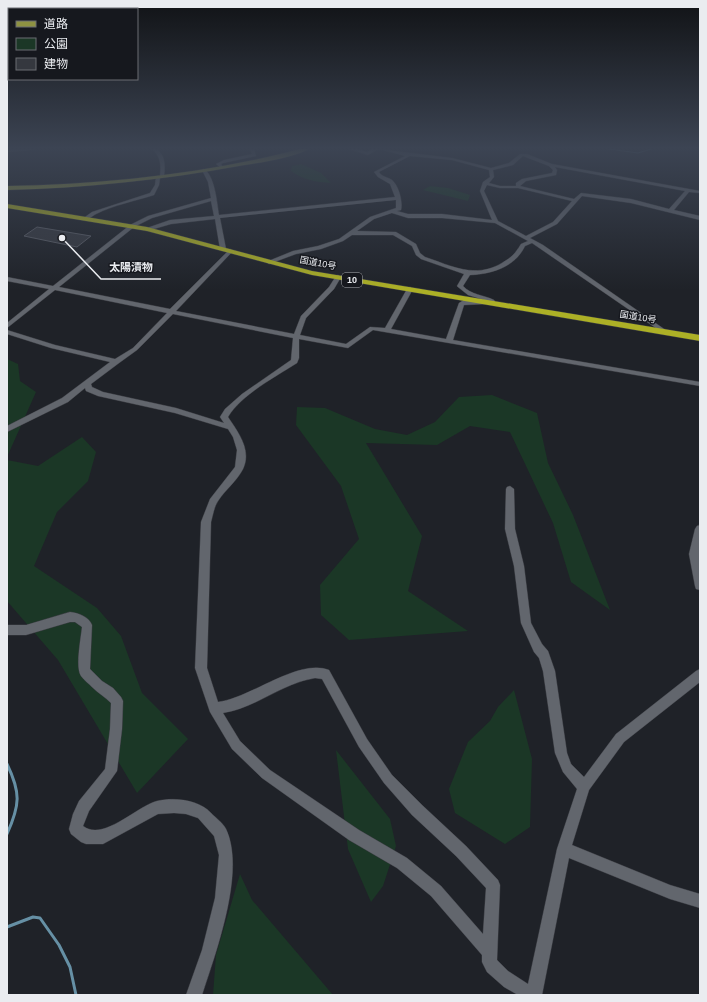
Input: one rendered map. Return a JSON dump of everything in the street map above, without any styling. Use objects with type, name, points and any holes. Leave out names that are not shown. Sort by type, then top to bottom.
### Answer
[{"type":"highway","name":"国道10号","points":[[7,206],[147,229],[292,269],[700,338]]},
{"type":"street","points":[[87,218],[94,213],[109,207],[146,196]]},
{"type":"street","points":[[7,429],[65,400],[116,361],[135,349],[227,250],[217,216],[213,196]]},
{"type":"street","points":[[483,196],[496,222]]},
{"type":"street","points":[[556,196],[574,200]]},
{"type":"street","points":[[352,233],[394,233],[414,245],[418,254],[422,258],[468,273],[494,270],[518,255],[523,245],[555,223],[579,196]]},
{"type":"street","points":[[597,196],[631,201],[700,218]]},
{"type":"street","points":[[670,211],[683,196]]},
{"type":"street","points":[[147,229],[170,222],[217,216],[397,198],[400,203],[400,208],[372,218],[341,240],[319,248],[295,252],[269,262]]},
{"type":"street","points":[[7,326],[132,226],[150,217],[214,199]]},
{"type":"street","points":[[390,212],[408,216],[442,216],[496,222],[530,239],[665,332]]},
{"type":"street","points":[[449,341],[461,304],[464,302],[489,303],[492,301],[464,293],[460,286],[468,273]]},
{"type":"street","points":[[338,277],[332,288],[303,318],[296,337],[294,361],[225,413],[224,417],[229,427],[237,437],[241,450],[239,468],[213,501],[206,522],[201,668],[214,708],[236,745],[266,774],[354,835],[402,863],[436,891],[489,952]]},
{"type":"street","points":[[7,279],[348,346],[372,328],[700,384]]},
{"type":"street","points":[[387,330],[410,289]]},
{"type":"street","points":[[7,332],[53,347],[116,361]]},
{"type":"street","points":[[87,384],[89,389],[101,394],[176,411],[229,427]]},
{"type":"street","points":[[510,489],[510,529],[519,566],[526,623],[538,648],[544,655],[549,671],[561,753],[567,768],[584,787]]},
{"type":"street","points":[[700,529],[694,554],[700,586]]},
{"type":"street","points":[[7,630],[26,630],[77,617],[87,625],[84,664],[85,672],[98,685],[109,692],[117,701],[116,729],[111,771],[84,806],[76,829],[86,837],[103,837],[156,808],[174,806],[186,807],[202,813],[220,832],[226,855],[222,898],[209,950],[194,995]]},
{"type":"street","points":[[214,708],[232,705],[302,676],[318,672],[325,674],[363,743],[388,779],[417,810],[461,850],[493,885],[489,952],[490,962],[494,969],[518,988],[534,995],[564,849],[584,787],[620,738],[700,676]]},
{"type":"street","points":[[564,849],[670,892],[700,902]]},
{"type":"green space","points":[[447,196],[470,196],[468,201]]},
{"type":"green space","points":[[7,359],[18,364],[20,381],[36,392],[7,457]]},
{"type":"green space","points":[[492,395],[537,413],[548,463],[573,515],[610,610],[571,582],[553,523],[510,432],[470,426],[437,445],[366,443],[422,536],[408,591],[468,631],[349,640],[321,615],[320,585],[359,539],[341,486],[296,425],[297,407],[325,408],[375,429],[407,435],[435,422],[459,397]]},
{"type":"green space","points":[[82,437],[96,452],[88,481],[57,512],[34,566],[97,608],[121,636],[142,693],[188,739],[137,793],[58,660],[7,601],[7,460],[38,466]]},
{"type":"green space","points":[[514,690],[532,759],[530,827],[505,844],[455,813],[449,789],[468,742],[490,721],[498,707]]},
{"type":"green space","points":[[336,750],[390,819],[396,846],[383,886],[371,902],[348,849]]},
{"type":"green space","points":[[240,874],[252,900],[333,995],[213,995],[216,955]]},
{"type":"building","points":[[37,227],[91,236],[77,247],[24,236]]},
{"type":"waterway","points":[[7,764],[12,774],[17,791],[16,807],[7,834]]},
{"type":"waterway","points":[[7,927],[33,917],[40,918],[59,945],[70,967],[76,995]]},
{"type":"place","name":"太陽漬物","points":[[62,238]]}]
